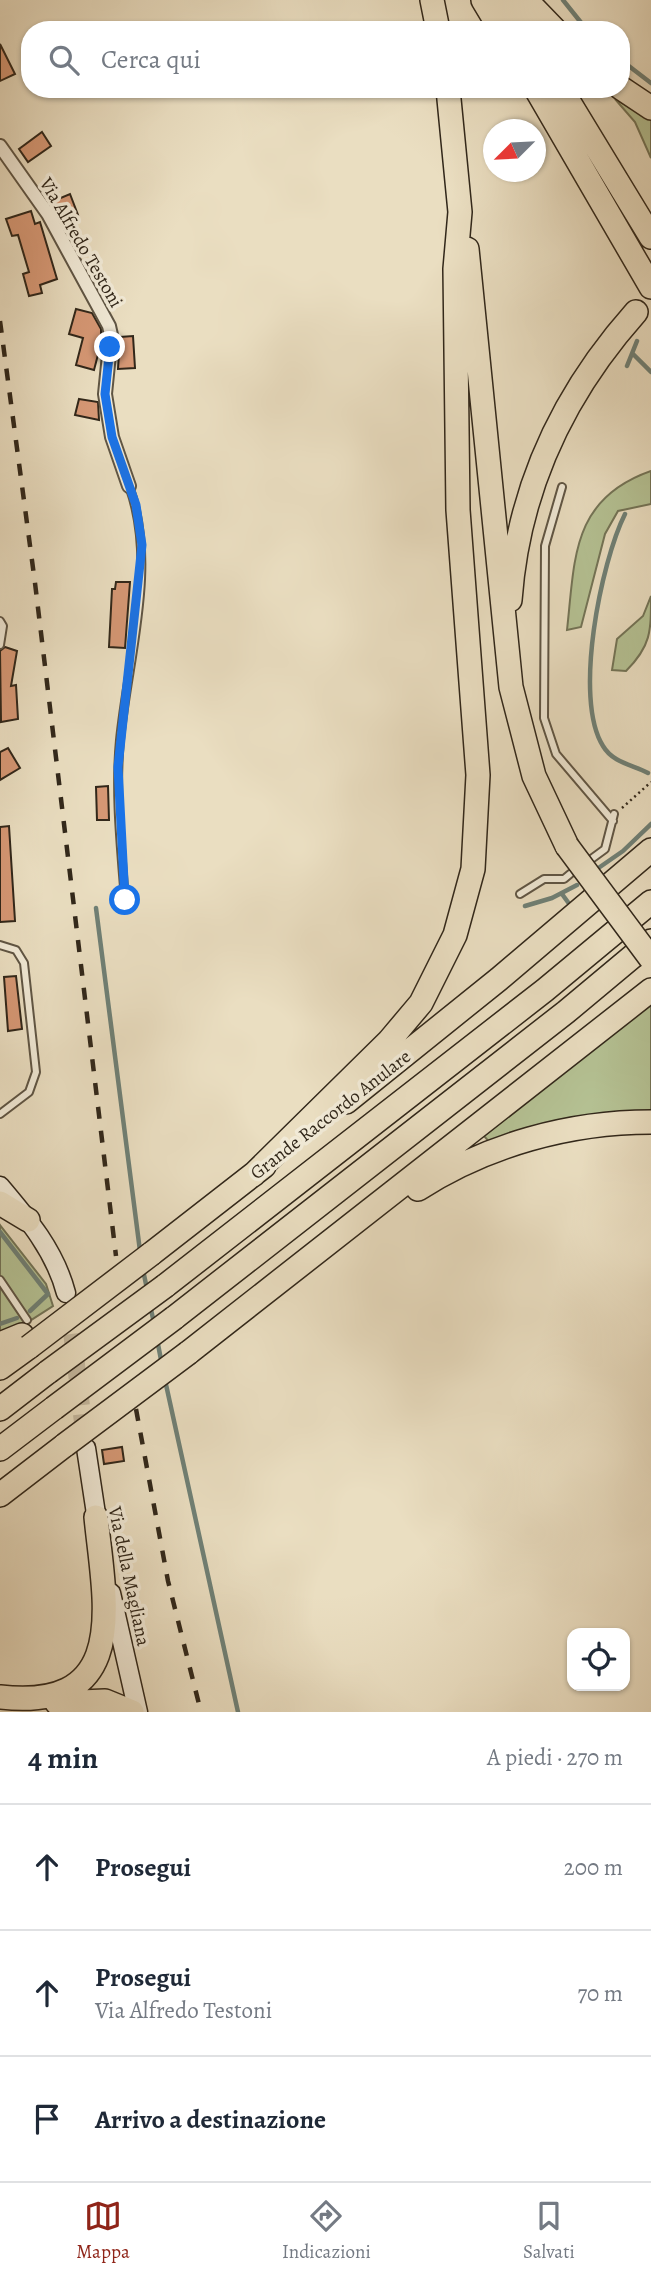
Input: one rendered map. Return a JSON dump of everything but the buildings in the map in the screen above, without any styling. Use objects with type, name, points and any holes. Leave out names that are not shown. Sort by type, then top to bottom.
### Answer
[{"type":"highway","points":[[526,0],[546,21]]},
{"type":"highway","points":[[491,1],[497,21]]},
{"type":"highway","points":[[491,1],[514,21]]},
{"type":"highway","points":[[630,94],[651,108]]},
{"type":"highway","points":[[449,98],[460,212],[472,289],[511,687],[534,776],[567,846],[651,959]]},
{"type":"highway","points":[[541,98],[651,287]]},
{"type":"highway","points":[[566,98],[651,237]]},
{"type":"highway","points":[[253,1175],[389,1041],[421,1003],[453,942],[470,883],[479,800],[458,510],[456,269],[460,212]]},
{"type":"highway","points":[[511,687],[510,594],[520,531],[534,477],[554,431],[582,383],[636,312]]},
{"type":"highway","name":"Grande Raccordo Anulare","points":[[26,1334],[99,1294],[253,1175],[499,979],[651,850]]},
{"type":"highway","name":"Grande Raccordo Anulare","points":[[0,1409],[165,1286],[545,990],[651,902]]},
{"type":"highway","points":[[0,1449],[174,1318],[544,1029],[651,941]]},
{"type":"highway","points":[[0,1495],[37,1467],[76,1446],[188,1353],[651,990]]},
{"type":"highway","points":[[226,1324],[410,1193],[471,1159],[506,1146],[568,1130],[651,1122]]},
{"type":"highway","points":[[0,1203],[28,1220]]},
{"type":"highway","points":[[0,1344],[26,1334]]},
{"type":"highway","points":[[0,1368],[26,1334]]},
{"type":"highway","points":[[0,1500],[37,1467]]},
{"type":"highway","points":[[32,1702],[70,1692],[85,1681],[98,1663],[104,1615],[96,1517]]},
{"type":"highway","points":[[0,1698],[32,1702],[105,1701],[132,1712]]},
{"type":"main road","points":[[0,1186],[52,1255],[66,1293]]},
{"type":"main road","name":"Via della Magliana","points":[[76,1446],[96,1517],[138,1712]]},
{"type":"street","name":"Via Alfredo Testoni","points":[[0,146],[48,214],[109,326],[111,335],[105,394],[112,437],[129,486]]},
{"type":"lane","points":[[125,900],[118,767],[142,545],[136,505],[129,486]]},
{"type":"lane","points":[[562,487],[545,546],[544,718],[556,754],[614,818],[605,849],[590,860]]},
{"type":"lane","points":[[0,621],[3,637],[0,645]]},
{"type":"lane","points":[[520,894],[544,879],[564,878],[570,874]]},
{"type":"lane","points":[[0,945],[16,950],[24,963],[36,1068],[29,1092],[0,1114]]},
{"type":"lane","points":[[0,1280],[26,1334]]},
{"type":"path","points":[[614,818],[651,782]]},
{"type":"green space","points":[[615,99],[651,120],[651,158],[635,122]]},
{"type":"green space","points":[[651,471],[651,504],[618,511],[605,534],[581,627],[567,630],[576,556],[591,515],[605,498],[625,483]]},
{"type":"green space","points":[[651,596],[650,629],[645,646],[626,671],[612,670],[617,639],[643,616]]},
{"type":"green space","points":[[651,1003],[651,1119],[490,1143],[484,1136]]},
{"type":"green space","points":[[0,1225],[46,1284],[53,1306],[0,1340]]},
{"type":"waterway","points":[[563,0],[580,21]]},
{"type":"waterway","points":[[630,67],[651,83]]},
{"type":"waterway","points":[[627,366],[637,341]]},
{"type":"waterway","points":[[633,354],[651,372]]},
{"type":"waterway","points":[[625,514],[607,564],[600,596],[590,665],[590,697],[594,725],[607,752],[618,760],[648,773]]},
{"type":"waterway","points":[[597,869],[623,851],[651,824]]},
{"type":"waterway","points":[[525,906],[552,898],[577,885]]},
{"type":"waterway","points":[[562,894],[570,905]]},
{"type":"waterway","points":[[96,908],[140,1251]]},
{"type":"waterway","points":[[0,1232],[48,1294],[30,1311]]},
{"type":"waterway","points":[[143,1270],[147,1289]]},
{"type":"waterway","points":[[150,1305],[154,1323]]},
{"type":"waterway","points":[[0,1324],[17,1318]]},
{"type":"waterway","points":[[157,1339],[162,1365]]},
{"type":"waterway","points":[[165,1380],[238,1712]]},
{"type":"tunnel","points":[[69,1307],[85,1439]]},
{"type":"railway","points":[[0,321],[35,583],[116,1256]]},
{"type":"railway","points":[[136,1409],[168,1581],[201,1712]]},
{"type":"route","points":[[110,347],[105,394],[112,437],[136,505],[142,545],[118,767],[125,900]]}]
